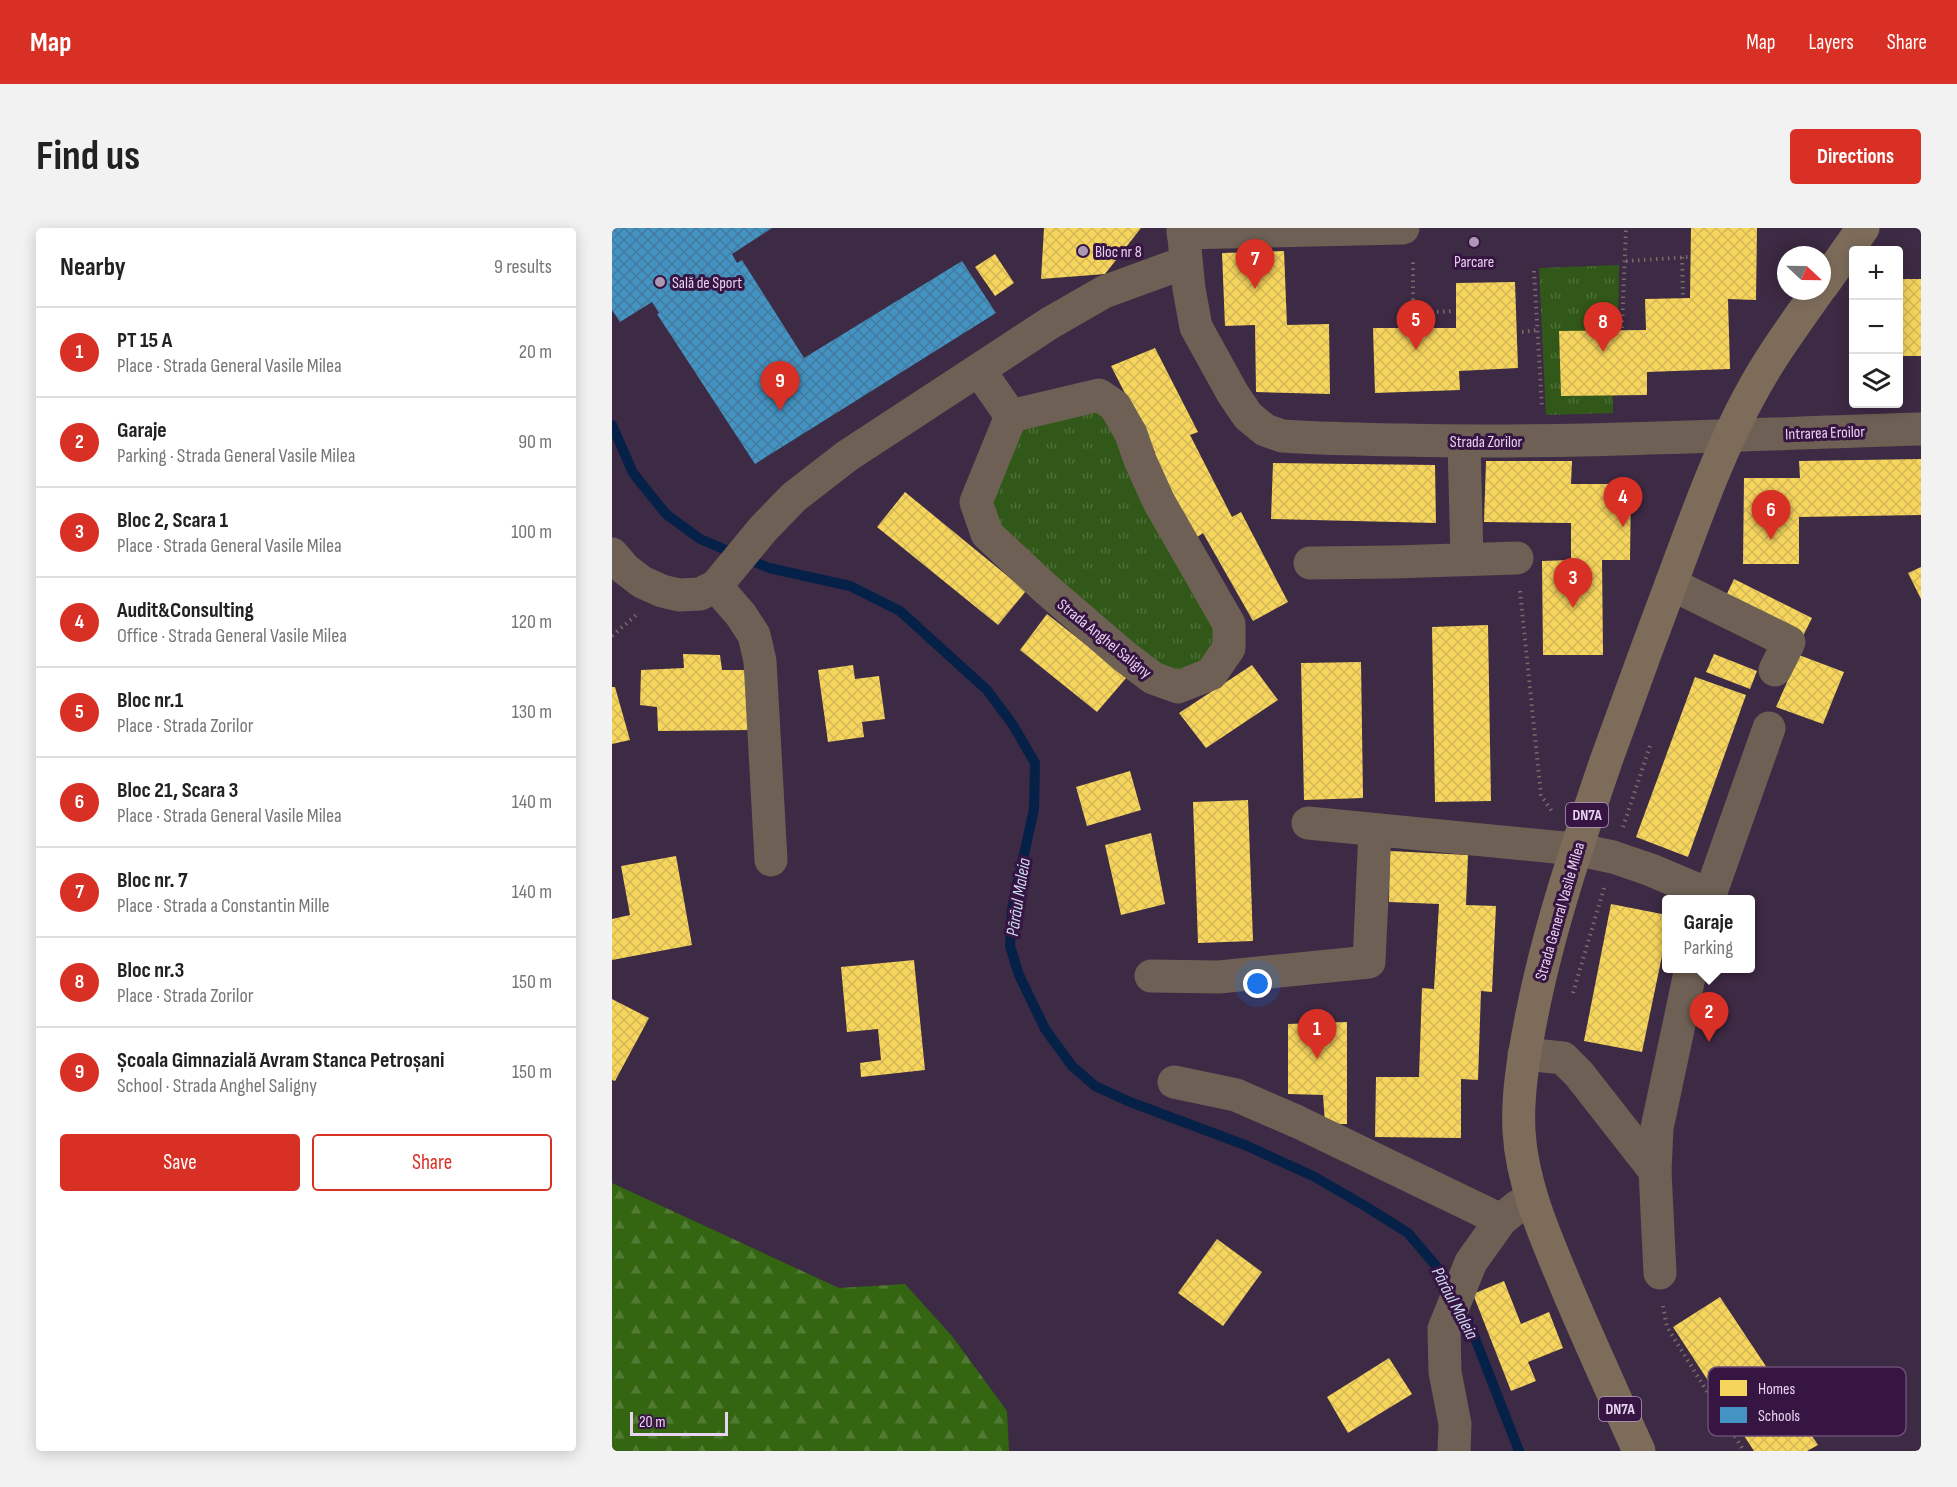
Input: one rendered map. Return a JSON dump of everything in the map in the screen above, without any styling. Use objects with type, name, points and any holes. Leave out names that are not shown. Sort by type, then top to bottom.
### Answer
[{"type":"main road","points":[[1831,273],[1863,228]]},
{"type":"main road","name":"Strada General Vasile Milea","points":[[1639,1451],[1557,1264],[1532,1197],[1523,1161],[1519,1130],[1524,1054],[1538,982],[1575,849],[1703,496],[1729,435],[1750,394],[1779,346],[1812,300]]},
{"type":"street","points":[[612,554],[625,569],[642,582],[662,591],[679,595],[700,594],[720,581],[794,496],[848,456],[1050,323],[1184,241],[1408,239]]},
{"type":"street","name":"Strada Zorilor","points":[[1184,241],[1196,327],[1233,394],[1248,416],[1265,430],[1282,436],[1464,442],[1658,439],[1729,435]]},
{"type":"street","points":[[979,370],[1011,416]]},
{"type":"street","name":"Strada Anghel Saligny","points":[[1099,395],[1115,406],[1131,434],[1140,460],[1160,502],[1229,624],[1229,648],[1211,674],[1178,687],[1153,678],[1045,588],[987,534],[976,502],[1011,416],[1099,395]]},
{"type":"street","name":"Intrarea Eroilor","points":[[1729,435],[1921,429]]},
{"type":"street","points":[[1464,442],[1467,560]]},
{"type":"street","points":[[1310,563],[1516,558]]},
{"type":"street","points":[[720,581],[754,634],[760,661],[771,860]]},
{"type":"street","points":[[1671,584],[1789,642],[1775,670]]},
{"type":"street","points":[[1711,895],[1769,728]]},
{"type":"street","points":[[1308,823],[1575,849],[1613,857],[1651,870],[1706,895]]},
{"type":"street","points":[[1151,976],[1219,977],[1369,962],[1375,830]]},
{"type":"street","points":[[1660,1273],[1655,1171],[1657,1128],[1690,973]]},
{"type":"street","points":[[1524,1054],[1563,1058],[1579,1074],[1655,1171]]},
{"type":"street","points":[[1174,1082],[1236,1095],[1298,1122],[1501,1220]]},
{"type":"street","points":[[1454,1451],[1455,1424],[1444,1372],[1444,1329],[1471,1262],[1501,1220],[1512,1209],[1532,1197]]},
{"type":"path","points":[[1622,328],[1626,228]]},
{"type":"path","points":[[1408,239],[1413,324]]},
{"type":"path","points":[[1682,257],[1683,295]]},
{"type":"path","points":[[1626,261],[1689,257]]},
{"type":"path","points":[[1534,271],[1543,417]]},
{"type":"path","points":[[1413,314],[1453,312]]},
{"type":"path","points":[[1522,332],[1538,330]]},
{"type":"path","points":[[1516,558],[1541,795],[1575,849]]},
{"type":"path","points":[[1660,1273],[1660,1291],[1667,1327],[1708,1393]]},
{"type":"path","points":[[1735,1436],[1744,1451]]},
{"type":"green space","points":[[1619,265],[1618,330],[1559,332],[1561,396],[1613,395],[1613,413],[1546,415],[1539,268]]},
{"type":"green space","points":[[1097,401],[1224,646],[1176,682],[991,531],[981,500],[1013,425]]},
{"type":"green space","points":[[612,1183],[839,1288],[905,1284],[952,1336],[1007,1411],[1009,1451],[612,1451]]},
{"type":"building: Homes","name":"Bloc nr 8","points":[[1044,228],[1141,228],[1105,274],[1041,279]]},
{"type":"building: Homes","points":[[1691,228],[1757,228],[1756,300],[1728,299],[1730,369],[1647,372],[1647,395],[1561,396],[1559,331],[1646,330],[1645,299],[1690,298]]},
{"type":"building: Homes","points":[[1284,251],[1287,325],[1329,324],[1330,394],[1256,392],[1255,325],[1225,326],[1222,253]]},
{"type":"building: Homes","points":[[995,254],[1014,283],[995,296],[975,267]]},
{"type":"building: Homes","points":[[1903,279],[1921,279],[1921,356],[1903,356]]},
{"type":"building: Homes","points":[[1515,282],[1518,368],[1459,371],[1460,390],[1375,393],[1373,328],[1456,328],[1456,283]]},
{"type":"building: Homes","points":[[1155,348],[1198,432],[1190,435],[1232,517],[1241,512],[1288,602],[1253,621],[1203,533],[1193,540],[1149,454],[1155,452],[1111,366]]},
{"type":"building: Homes","points":[[1921,459],[1921,515],[1799,517],[1799,564],[1743,564],[1744,478],[1800,478],[1799,461]]},
{"type":"building: Homes","points":[[1486,461],[1572,461],[1571,484],[1631,484],[1630,560],[1602,560],[1603,655],[1543,655],[1542,561],[1571,560],[1571,523],[1484,522]]},
{"type":"building: Homes","points":[[1273,463],[1435,465],[1436,523],[1271,519]]},
{"type":"building: Homes","points":[[905,492],[1026,591],[998,625],[877,527]]},
{"type":"building: Homes","points":[[1921,567],[1921,599],[1908,573]]},
{"type":"building: Homes","points":[[1734,579],[1812,618],[1800,642],[1723,602]]},
{"type":"building: Homes","points":[[1047,614],[1127,677],[1097,712],[1020,650]]},
{"type":"building: Homes","points":[[1488,625],[1491,801],[1435,802],[1432,627]]},
{"type":"building: Homes","points":[[683,654],[720,655],[722,670],[747,670],[753,730],[658,731],[657,707],[640,705],[641,670],[684,668]]},
{"type":"building: Homes","points":[[1714,654],[1757,671],[1750,689],[1706,672]]},
{"type":"building: Homes","points":[[1799,655],[1844,672],[1823,724],[1776,707]]},
{"type":"building: Homes","points":[[1361,662],[1363,798],[1304,800],[1301,663]]},
{"type":"building: Homes","points":[[853,665],[855,679],[879,676],[885,719],[862,722],[864,737],[828,742],[818,670]]},
{"type":"building: Homes","points":[[1252,665],[1278,700],[1206,748],[1179,713]]},
{"type":"building: Homes","points":[[1695,677],[1746,695],[1688,857],[1636,837]]},
{"type":"building: Homes","points":[[612,687],[615,687],[630,740],[612,744]]},
{"type":"building: Homes","points":[[1130,771],[1141,810],[1087,826],[1076,787]]},
{"type":"building: Homes","points":[[1248,800],[1253,941],[1198,943],[1193,802]]},
{"type":"building: Homes","points":[[1151,833],[1165,904],[1121,915],[1105,845]]},
{"type":"building: Homes","points":[[1390,851],[1468,855],[1466,905],[1496,906],[1492,992],[1481,991],[1478,1080],[1461,1079],[1461,1138],[1375,1137],[1376,1077],[1419,1077],[1422,988],[1434,989],[1439,904],[1389,902]]},
{"type":"building: Homes","points":[[676,856],[692,945],[612,960],[612,919],[630,915],[621,866]]},
{"type":"building: Homes","points":[[1611,904],[1662,914],[1662,956],[1642,1052],[1584,1041]]},
{"type":"building: Homes","points":[[914,960],[925,1070],[861,1077],[860,1063],[881,1060],[878,1029],[847,1032],[841,967]]},
{"type":"building: Homes","points":[[612,999],[649,1018],[615,1081],[612,1080]]},
{"type":"building: Homes","points":[[1347,1022],[1347,1124],[1325,1124],[1323,1095],[1288,1094],[1288,1024]]},
{"type":"building: Homes","points":[[1217,1239],[1262,1272],[1223,1326],[1178,1293]]},
{"type":"building: Homes","points":[[1504,1281],[1521,1324],[1549,1312],[1563,1348],[1528,1362],[1536,1381],[1511,1391],[1473,1294]]},
{"type":"building: Homes","points":[[1720,1297],[1766,1367],[1708,1367],[1708,1381],[1673,1327]]},
{"type":"building: Homes","points":[[1389,1358],[1412,1394],[1348,1433],[1327,1397]]},
{"type":"building: Homes","points":[[1744,1436],[1812,1436],[1818,1445],[1807,1451],[1754,1451]]},
{"type":"building: Schools","points":[[612,228],[772,228],[732,254],[737,263],[742,260],[804,358],[962,261],[996,313],[755,464],[657,314],[659,313],[652,302],[620,322],[612,310]]},
{"type":"waterway","name":"Pârâul Maleia","points":[[612,425],[633,473],[666,514],[700,539],[769,568],[850,586],[900,611],[987,690],[1013,725],[1035,763],[1034,809],[1012,909],[1010,946],[1019,975],[1045,1029],[1072,1066],[1095,1086],[1130,1102],[1245,1145],[1313,1176],[1365,1206],[1408,1233],[1437,1267],[1452,1294]]},
{"type":"waterway","name":"Pârâul Maleia","points":[[1459,1308],[1473,1333],[1519,1451]]},
{"type":"place","name":"Parcare","points":[[1474,242]]},
{"type":"place","name":"Bloc nr 8","points":[[1083,251]]},
{"type":"place","name":"Sală de Sport","points":[[660,282]]},
{"type":"place","name":"Bloc nr. 7","points":[[1255,289]]},
{"type":"place","name":"Bloc nr.1","points":[[1416,350]]},
{"type":"place","name":"Bloc nr.3","points":[[1603,352]]},
{"type":"place","name":"Școala Gimnazială Avram Stanca Petroșani","points":[[780,411]]},
{"type":"place","name":"Audit&Consulting","points":[[1623,527]]},
{"type":"place","name":"Bloc 21, Scara 3","points":[[1771,540]]},
{"type":"place","name":"Bloc 2, Scara 1","points":[[1573,608]]},
{"type":"place","name":"Garaje","points":[[1709,1042]]},
{"type":"place","name":"PT 15 A","points":[[1317,1059]]}]
